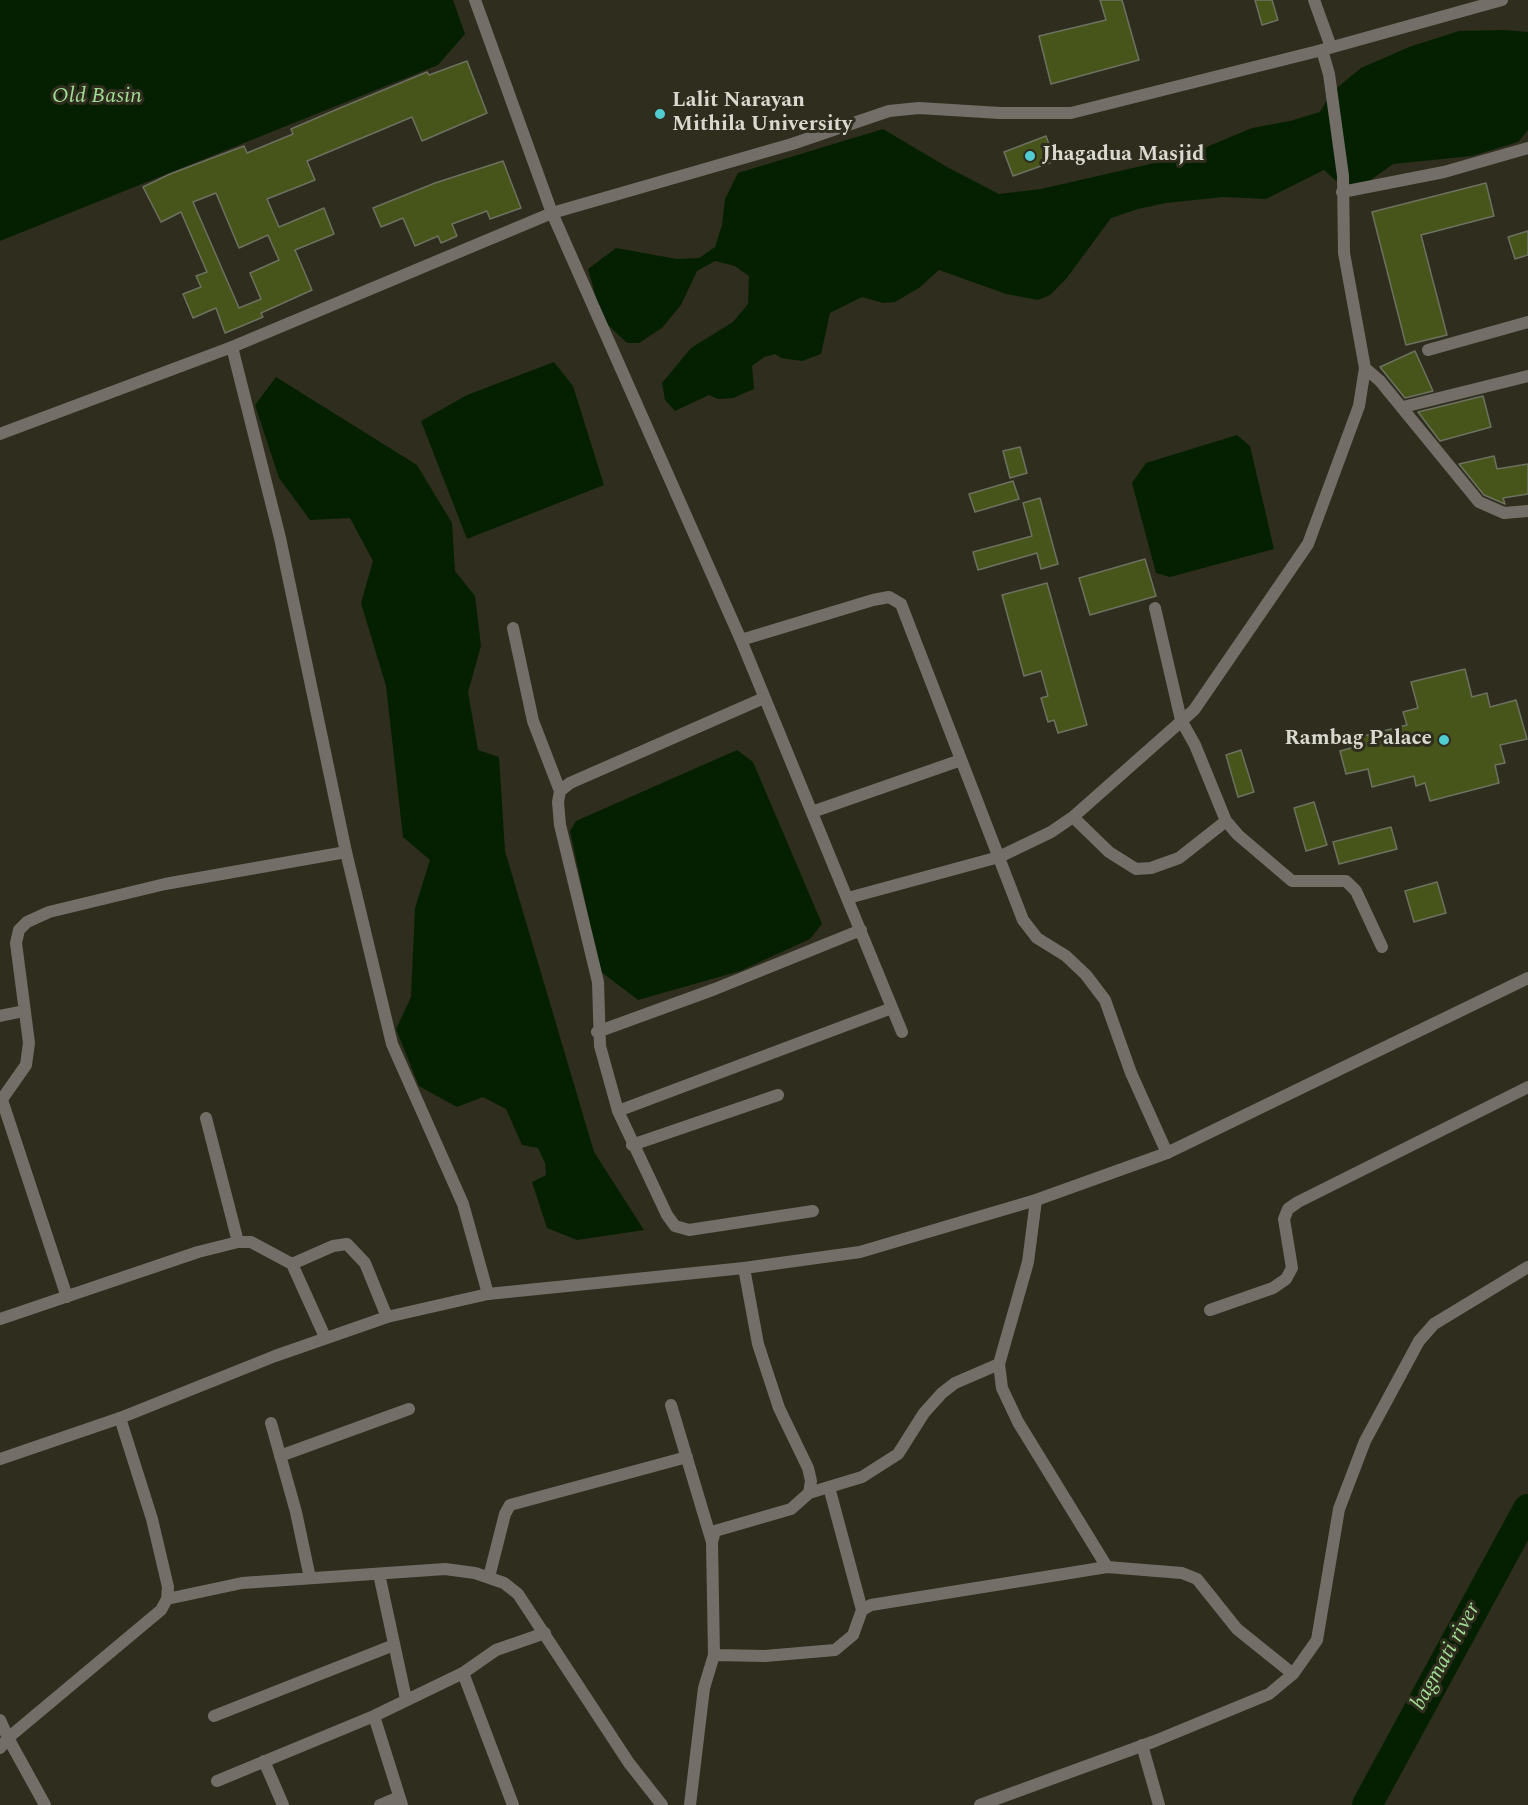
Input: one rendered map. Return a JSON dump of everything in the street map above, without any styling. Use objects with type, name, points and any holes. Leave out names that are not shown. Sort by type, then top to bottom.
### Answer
[{"type":"street","points":[[475,0],[552,213],[741,640],[902,1032]]},
{"type":"street","points":[[848,898],[999,857],[1052,832],[1073,817],[1194,710],[1308,544],[1359,406],[1365,368],[1344,253],[1343,176],[1327,49],[1314,0]]},
{"type":"street","points":[[0,434],[232,347],[552,213],[792,144],[889,111],[919,108],[1000,113],[1071,113],[1327,49],[1502,0]]},
{"type":"street","points":[[1342,192],[1444,172],[1528,148]]},
{"type":"street","points":[[1428,350],[1528,322]]},
{"type":"street","points":[[232,347],[280,538],[346,852],[392,1044],[463,1204],[488,1294]]},
{"type":"street","points":[[1365,368],[1403,407],[1452,472],[1479,502],[1504,513],[1528,511]]},
{"type":"street","points":[[1403,407],[1528,376]]},
{"type":"street","points":[[741,640],[889,597],[900,604],[1023,920],[1037,938],[1066,956],[1086,975],[1106,1000],[1131,1073],[1167,1153]]},
{"type":"street","points":[[1155,608],[1181,720],[1199,754],[1226,821],[1246,843],[1292,881],[1346,881],[1356,891],[1382,947]]},
{"type":"street","points":[[513,628],[533,721],[560,791],[558,801],[560,825],[598,982],[597,1032],[618,1111],[667,1215],[675,1226],[688,1230],[813,1211]]},
{"type":"street","points":[[560,791],[570,783],[764,698]]},
{"type":"street","points":[[812,812],[961,760]]},
{"type":"street","points":[[1073,817],[1109,852],[1136,869],[1150,868],[1179,858],[1226,821]]},
{"type":"street","points":[[67,1297],[1,1101],[26,1065],[29,1043],[16,943],[19,930],[27,922],[49,912],[165,884],[346,852]]},
{"type":"street","points":[[597,1032],[715,989],[861,930]]},
{"type":"street","points":[[0,1459],[120,1418],[325,1337],[387,1317],[488,1294],[744,1268],[860,1252],[1036,1200],[1167,1153],[1528,978]]},
{"type":"street","points":[[618,1111],[892,1008]]},
{"type":"street","points":[[0,1016],[24,1011]]},
{"type":"street","points":[[1210,1310],[1274,1288],[1286,1280],[1292,1268],[1284,1219],[1288,1209],[1528,1087]]},
{"type":"street","points":[[632,1144],[778,1095]]},
{"type":"street","points":[[206,1118],[238,1242]]},
{"type":"street","points":[[1036,1200],[1028,1262],[999,1364],[1002,1388],[1018,1422],[1107,1567]]},
{"type":"street","points":[[0,1318],[198,1252],[238,1242],[251,1242],[292,1264],[325,1337]]},
{"type":"street","points":[[292,1264],[333,1246],[347,1244],[365,1263],[387,1317]]},
{"type":"street","points":[[980,1805],[1142,1745],[1269,1694],[1293,1674],[1317,1640],[1339,1509],[1365,1440],[1419,1341],[1434,1324],[1528,1267]]},
{"type":"street","points":[[744,1268],[758,1344],[779,1408],[808,1468],[811,1481],[810,1493]]},
{"type":"street","points":[[712,1542],[715,1531],[791,1509],[810,1493],[861,1477],[898,1455],[924,1413],[942,1393],[954,1383],[999,1364]]},
{"type":"street","points":[[671,1406],[712,1542],[714,1655],[704,1688],[690,1805]]},
{"type":"street","points":[[280,1456],[409,1409]]},
{"type":"street","points":[[4,1743],[160,1610],[167,1599],[168,1587],[152,1519],[120,1418]]},
{"type":"street","points":[[271,1423],[296,1512],[310,1578]]},
{"type":"street","points":[[489,1577],[505,1514],[510,1505],[687,1457]]},
{"type":"street","points":[[714,1655],[765,1656],[835,1650],[854,1635],[862,1610],[830,1487]]},
{"type":"street","points":[[862,1610],[871,1605],[1107,1567],[1182,1573],[1197,1579],[1237,1629],[1293,1674]]},
{"type":"street","points":[[167,1599],[242,1583],[445,1569],[504,1582],[518,1594],[629,1763],[662,1805]]},
{"type":"street","points":[[379,1574],[406,1699]]},
{"type":"street","points":[[217,1781],[374,1716],[463,1673],[496,1650],[545,1633]]},
{"type":"street","points":[[214,1716],[394,1645]]},
{"type":"street","points":[[463,1673],[513,1805]]},
{"type":"street","points":[[374,1716],[401,1801],[380,1805]]},
{"type":"street","points":[[0,1720],[4,1743],[45,1805]]},
{"type":"street","points":[[1142,1745],[1159,1805]]},
{"type":"street","points":[[264,1761],[283,1805]]},
{"type":"water","name":"Old Basin","points":[[0,0],[453,0],[465,34],[438,65],[0,241]]},
{"type":"water","points":[[1459,31],[1528,32],[1528,130],[1518,142],[1472,156],[1393,164],[1368,182],[1348,185],[1335,180],[1324,170],[1266,199],[1223,197],[1166,203],[1138,209],[1111,218],[1066,279],[1050,295],[1038,300],[1006,294],[939,270],[919,288],[895,302],[883,303],[862,297],[830,313],[821,354],[802,361],[781,358],[775,354],[764,357],[752,366],[754,389],[733,398],[718,399],[709,395],[675,411],[665,400],[662,383],[691,348],[733,322],[748,304],[749,276],[735,266],[715,261],[697,271],[681,305],[662,328],[639,343],[627,343],[607,324],[597,301],[588,269],[616,248],[677,259],[699,258],[715,247],[722,225],[725,199],[738,173],[883,129],[947,167],[999,194],[1041,189],[1185,156],[1252,128],[1290,121],[1320,112],[1332,92],[1361,68],[1409,47]]},
{"type":"water","points":[[554,362],[573,386],[604,485],[467,539],[421,421],[467,395]]},
{"type":"water","points":[[276,377],[417,465],[452,523],[455,571],[475,596],[481,646],[468,692],[478,750],[499,757],[505,851],[594,1152],[644,1230],[577,1240],[547,1228],[532,1182],[546,1175],[545,1163],[538,1148],[522,1145],[506,1109],[483,1097],[457,1107],[419,1086],[396,1029],[411,997],[415,908],[430,860],[403,837],[386,686],[361,603],[373,561],[350,518],[310,520],[279,478],[255,405]]},
{"type":"water","points":[[1237,435],[1250,446],[1274,549],[1170,577],[1156,573],[1132,483],[1146,463]]},
{"type":"water","points":[[737,750],[753,762],[822,924],[810,939],[740,971],[638,1000],[600,971],[570,831],[576,821]]},
{"type":"building","points":[[1100,0],[1122,0],[1139,60],[1051,84],[1039,36],[1106,20]]},
{"type":"building","points":[[1255,0],[1272,0],[1278,20],[1262,25]]},
{"type":"building","points":[[467,61],[487,113],[422,141],[412,117],[307,161],[315,180],[267,199],[279,227],[324,208],[334,234],[295,250],[312,290],[261,313],[263,317],[225,333],[216,308],[193,318],[183,294],[201,287],[196,276],[207,272],[181,212],[161,222],[143,187],[170,174],[244,146],[247,153],[293,134],[291,129],[340,108],[427,72],[429,75]],"holes":[[[216,193],[239,248],[268,235],[279,260],[250,273],[261,299],[239,308],[193,202]]]},
{"type":"building","name":"Jhagadua Masjid","points":[[1046,136],[1055,161],[1013,176],[1004,152]]},
{"type":"building","points":[[503,161],[521,208],[490,219],[487,211],[452,224],[457,236],[441,243],[438,236],[415,246],[403,218],[381,227],[373,208],[435,183]]},
{"type":"building","points":[[1486,183],[1494,216],[1421,235],[1447,335],[1406,345],[1372,212]]},
{"type":"building","points":[[1528,231],[1528,255],[1515,259],[1508,237]]},
{"type":"building","points":[[1415,351],[1433,391],[1405,398],[1380,367]]},
{"type":"building","points":[[1483,396],[1491,427],[1440,441],[1418,412]]},
{"type":"building","points":[[1020,447],[1027,473],[1010,478],[1003,451]]},
{"type":"building","points":[[1494,456],[1497,469],[1528,464],[1528,494],[1503,498],[1505,504],[1484,495],[1459,464]]},
{"type":"building","points":[[1013,481],[1019,499],[975,512],[969,494]]},
{"type":"building","points":[[1040,498],[1058,564],[1041,569],[1037,553],[978,570],[973,552],[1032,536],[1023,503]]},
{"type":"building","points":[[1145,559],[1156,596],[1090,615],[1079,578]]},
{"type":"building","points":[[1047,583],[1087,725],[1058,733],[1054,720],[1048,722],[1041,698],[1048,696],[1041,671],[1024,676],[1002,595]]},
{"type":"building","points":[[1465,669],[1472,697],[1487,693],[1490,707],[1516,700],[1527,739],[1500,745],[1505,763],[1495,765],[1499,783],[1430,801],[1425,783],[1416,786],[1414,776],[1372,787],[1368,769],[1346,774],[1340,751],[1362,745],[1360,737],[1407,725],[1403,712],[1418,708],[1411,682]]},
{"type":"building","points":[[1241,750],[1254,792],[1238,797],[1226,755]]},
{"type":"building","points":[[1314,802],[1327,845],[1306,851],[1294,808]]},
{"type":"building","points":[[1391,827],[1397,849],[1339,864],[1333,842]]},
{"type":"building","points":[[1437,882],[1446,913],[1414,922],[1405,891]]},
{"type":"waterway","name":"bagmati river","points":[[1367,1805],[1528,1509]]},
{"type":"place","name":"Lalit Narayan Mithila University","points":[[660,114]]},
{"type":"place","name":"Jhagadua Masjid","points":[[1030,156]]},
{"type":"place","name":"Rambag Palace","points":[[1444,740]]}]
